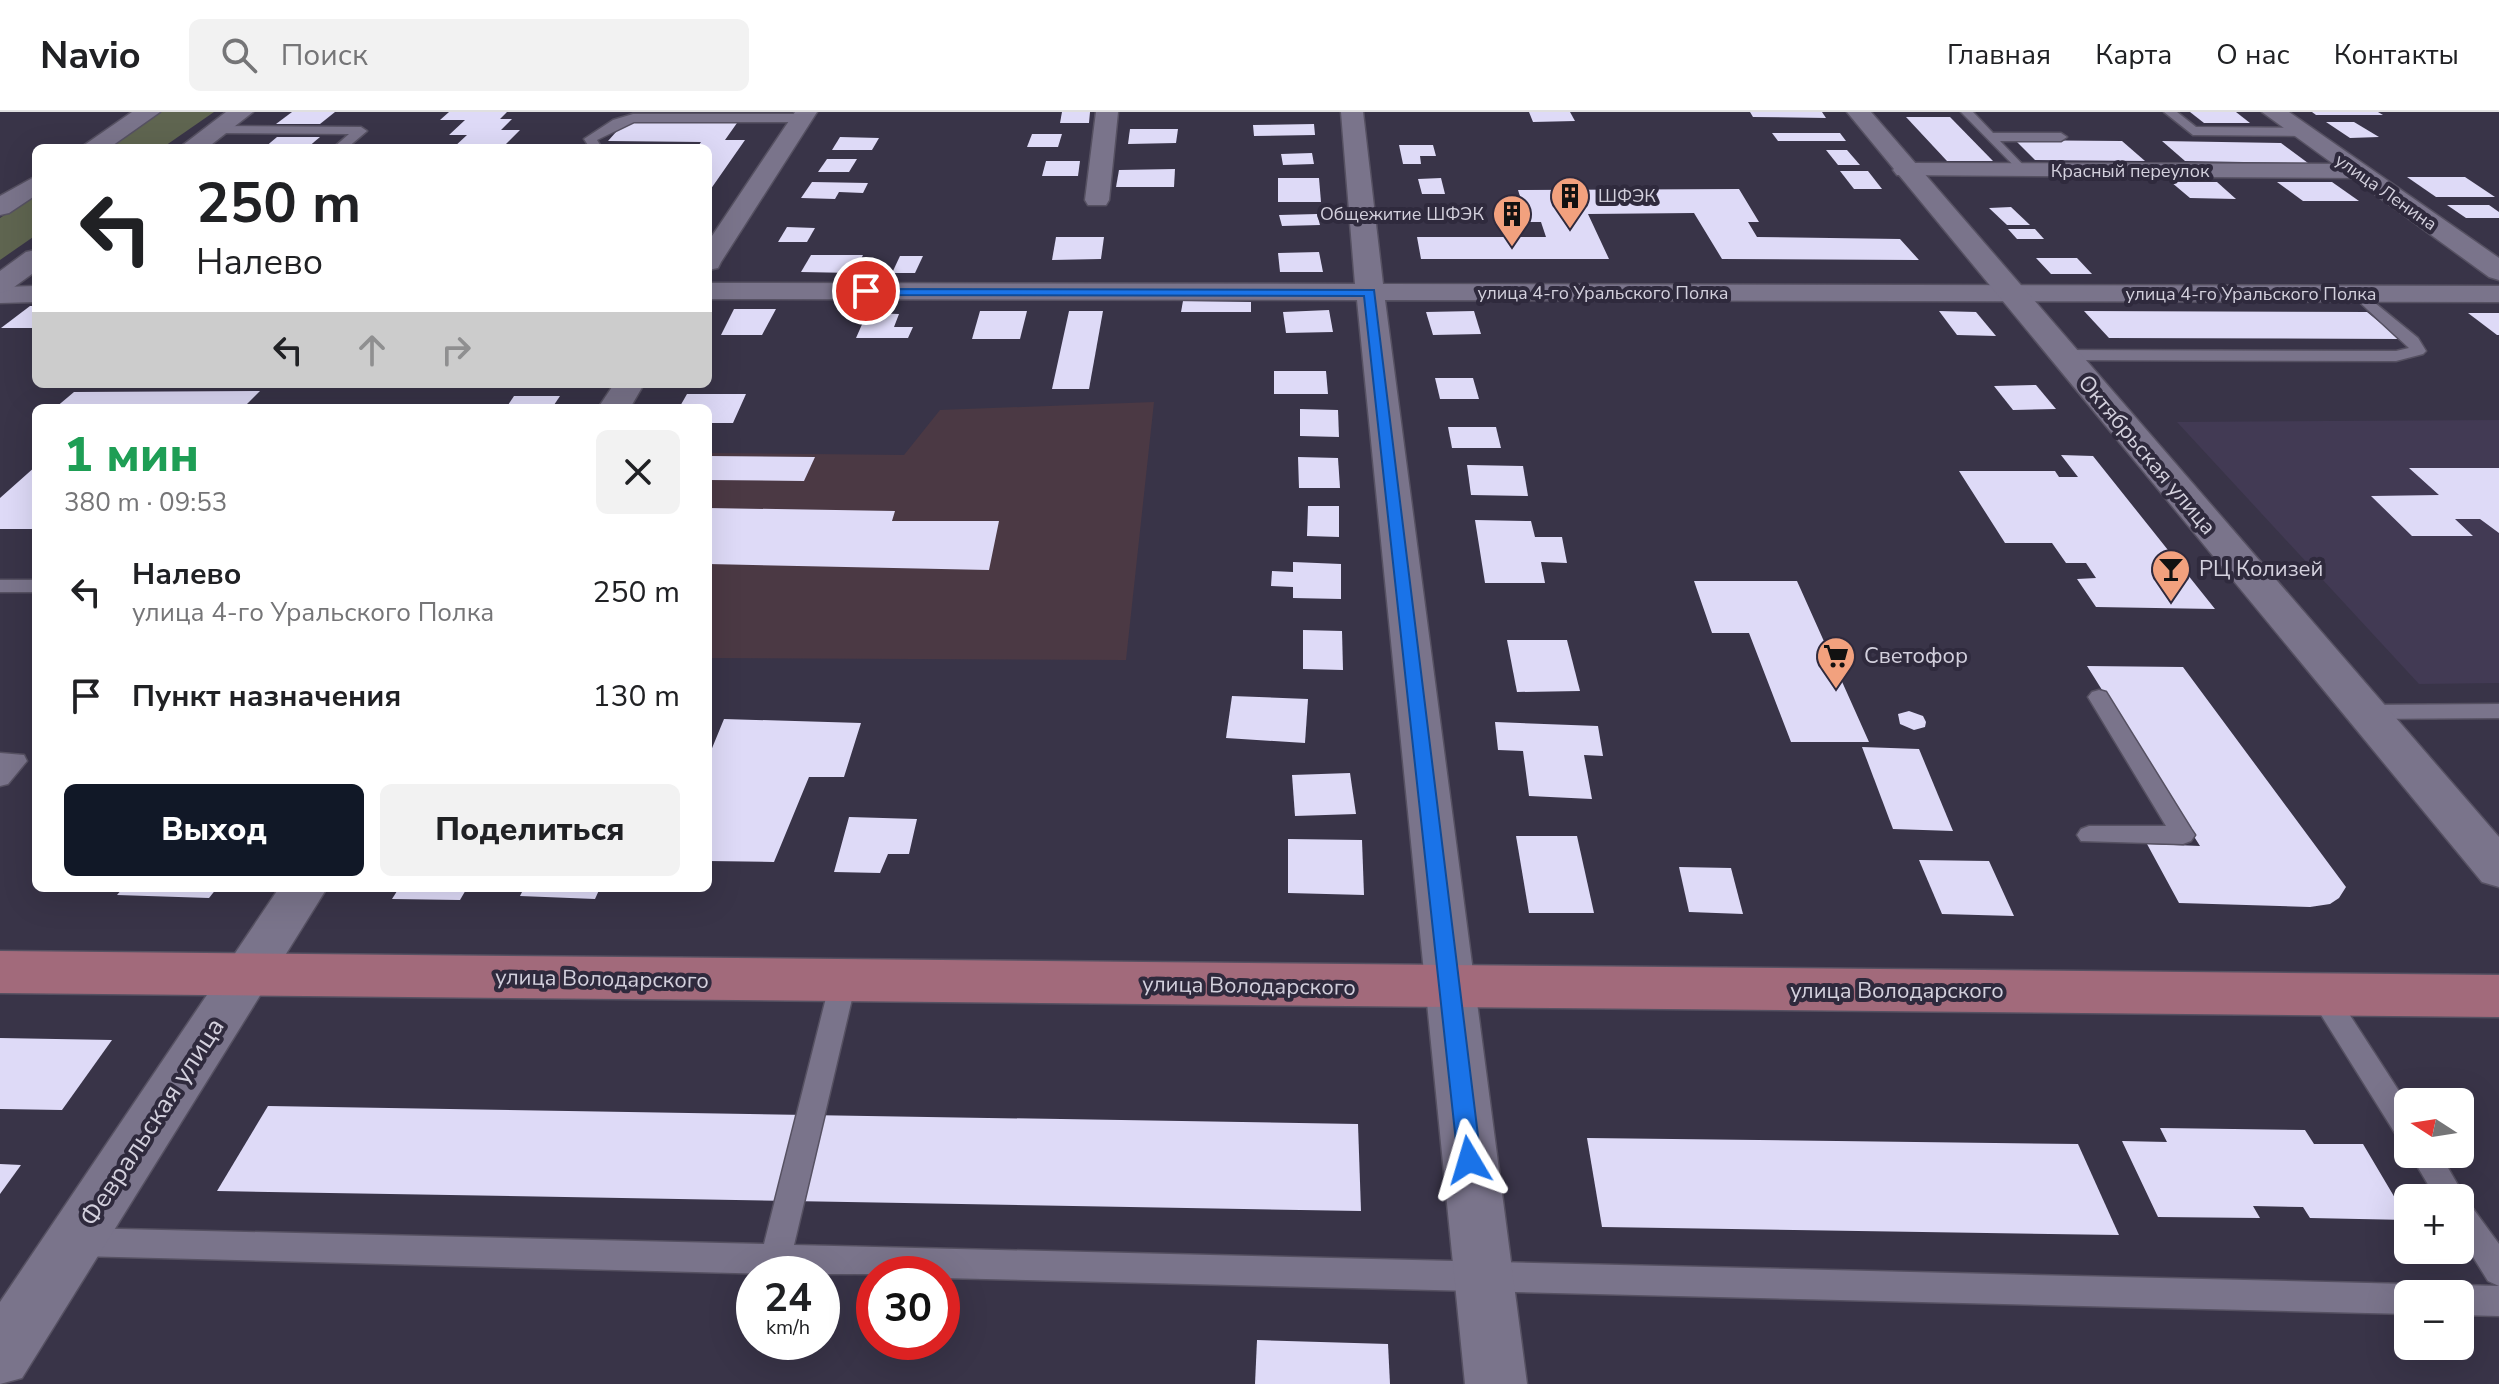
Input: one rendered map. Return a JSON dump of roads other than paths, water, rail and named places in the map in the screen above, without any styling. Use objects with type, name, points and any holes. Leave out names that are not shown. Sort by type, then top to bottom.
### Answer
[{"type":"main road","name":"улица Володарского","points":[[0,972],[2499,996]]},
{"type":"street","points":[[98,144],[148,112]]},
{"type":"street","points":[[197,144],[241,112]]},
{"type":"street","points":[[1097,200],[1107,112]]},
{"type":"street","points":[[1352,112],[1496,1384]]},
{"type":"street","name":"Октябрьская улица","points":[[1859,112],[2061,355],[2499,869]]},
{"type":"street","name":"улица Ленина","points":[[2274,112],[2499,271]]},
{"type":"street","points":[[712,256],[804,115]]},
{"type":"street","name":"Красный переулок","points":[[1905,170],[2356,171]]},
{"type":"street","points":[[0,207],[32,187]]},
{"type":"street","points":[[0,284],[32,261]]},
{"type":"street","name":"улица 4-го Уральского Полка","points":[[712,291],[2499,294]]},
{"type":"street","points":[[0,295],[32,294]]},
{"type":"street","name":"Февральская улица","points":[[0,1356],[301,892]]},
{"type":"lane","points":[[1967,112],[2022,170]]},
{"type":"lane","points":[[2170,112],[2193,131],[2302,132]]},
{"type":"lane","points":[[593,144],[590,139],[617,123],[633,118],[804,115]]},
{"type":"lane","points":[[216,130],[361,131],[344,144]]},
{"type":"lane","points":[[1990,137],[2061,137]]},
{"type":"lane","points":[[2061,355],[2396,356],[2418,351],[2413,341],[2359,294]]},
{"type":"lane","points":[[0,586],[32,586]]},
{"type":"lane","points":[[2089,835],[2183,835],[2099,697]]},
{"type":"lane","points":[[2365,712],[2499,711]]},
{"type":"lane","points":[[0,761],[16,761],[0,778]]},
{"type":"lane","points":[[776,1256],[843,982]]},
{"type":"lane","points":[[2322,994],[2394,1107]]},
{"type":"lane","points":[[2474,1232],[2499,1271]]},
{"type":"lane","points":[[74,1242],[736,1260]]},
{"type":"lane","points":[[840,1262],[2394,1299]]},
{"type":"lane","points":[[2474,1300],[2499,1301]]},
{"type":"place","name":"ШФЭК","points":[[1570,230]]},
{"type":"place","name":"Общежитие ШФЭК","points":[[1512,248]]},
{"type":"place","name":"РЦ Колизей","points":[[2171,603]]},
{"type":"place","name":"Светофор","points":[[1836,690]]}]
